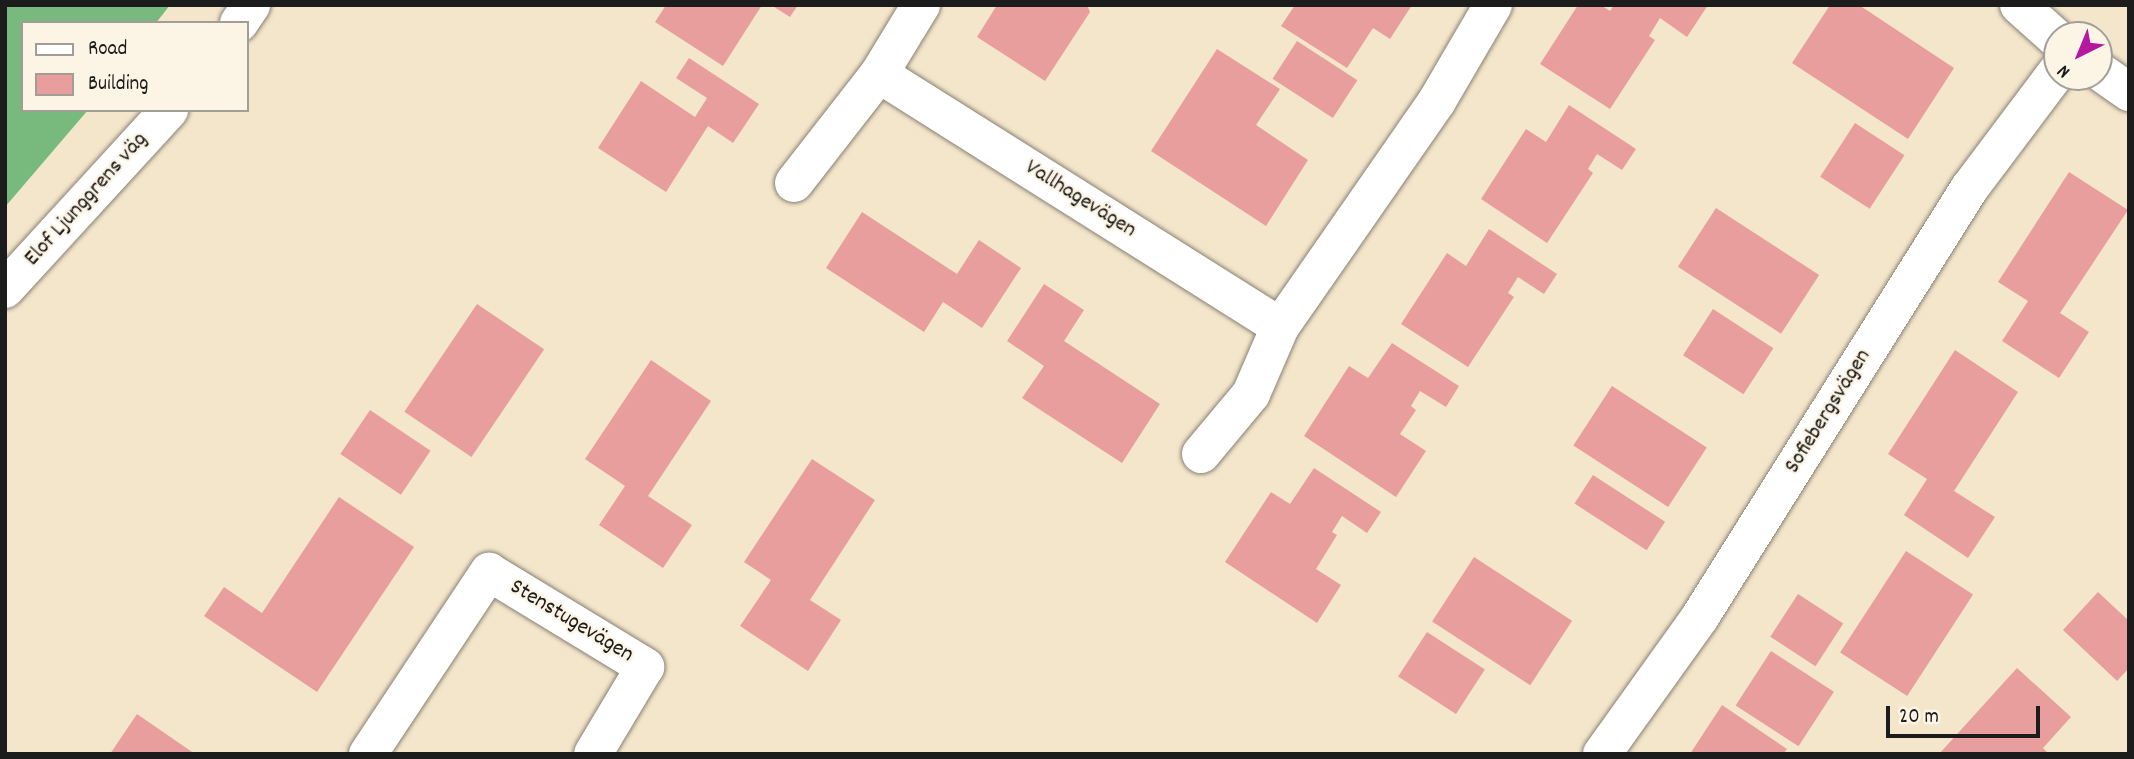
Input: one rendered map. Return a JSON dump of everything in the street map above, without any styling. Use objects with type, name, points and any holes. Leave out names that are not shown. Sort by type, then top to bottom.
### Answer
[{"type":"street","points":[[240,21],[251,5]]},
{"type":"street","points":[[794,183],[879,74],[921,5]]},
{"type":"street","points":[[1201,454],[1251,394],[1280,327],[1437,101],[1493,5]]},
{"type":"street","points":[[2019,5],[2043,26]]},
{"type":"street","name":"Vallhagevägen","points":[[879,74],[1280,327]]},
{"type":"street","points":[[2113,81],[2129,92]]},
{"type":"street","name":"Sofiebergsvägen","points":[[1602,754],[1700,617],[1969,190],[2043,91]]},
{"type":"street","name":"Elof Ljunggrens väg","points":[[5,289],[167,112]]},
{"type":"street","name":"Stenstugevägen","points":[[368,754],[489,572],[645,667],[593,754]]},
{"type":"green space","points":[[5,5],[170,5],[158,21],[21,21],[21,112],[86,112],[5,207]]},
{"type":"building","points":[[666,5],[762,5],[723,66],[655,22]]},
{"type":"building","points":[[771,5],[798,5],[790,17]]},
{"type":"building","points":[[997,5],[1087,5],[1090,12],[1045,81],[977,37]]},
{"type":"building","points":[[1295,5],[1412,5],[1390,39],[1373,28],[1347,68],[1281,26]]},
{"type":"building","points":[[1578,5],[1601,5],[1610,11],[1614,5],[1708,5],[1687,37],[1660,18],[1649,36],[1655,40],[1610,109],[1540,64]]},
{"type":"building","points":[[1830,5],[1859,5],[1954,68],[1908,139],[1792,63]]},
{"type":"building","points":[[1297,41],[1357,80],[1333,118],[1272,79]]},
{"type":"building","points":[[1217,49],[1280,89],[1256,125],[1308,160],[1266,226],[1151,151]]},
{"type":"building","points":[[689,58],[759,104],[733,143],[708,126],[666,192],[598,148],[641,81],[695,117],[707,98],[676,78]]},
{"type":"building","points":[[1569,105],[1636,149],[1622,170],[1597,154],[1588,169],[1593,173],[1547,243],[1481,199],[1526,129],[1546,142]]},
{"type":"building","points":[[1855,123],[1904,155],[1870,209],[1820,177]]},
{"type":"building","points":[[2069,172],[2128,210],[2060,313],[2089,332],[2059,378],[2002,341],[2028,301],[1998,282]]},
{"type":"building","points":[[1716,208],[1819,275],[1781,334],[1678,267]]},
{"type":"building","points":[[862,212],[957,274],[979,240],[1021,268],[982,328],[943,302],[924,332],[826,268]]},
{"type":"building","points":[[1489,229],[1557,274],[1544,294],[1518,277],[1508,293],[1514,297],[1468,367],[1401,324],[1447,253],[1466,266]]},
{"type":"building","points":[[1044,284],[1084,310],[1064,341],[1160,404],[1122,463],[1022,398],[1044,366],[1007,341]]},
{"type":"building","points":[[477,304],[544,349],[471,457],[404,412]]},
{"type":"building","points":[[1713,309],[1773,348],[1743,394],[1683,355]]},
{"type":"building","points":[[1392,343],[1459,386],[1446,407],[1420,391],[1411,406],[1416,410],[1400,434],[1426,451],[1396,497],[1304,436],[1349,366],[1368,378]]},
{"type":"building","points":[[1955,350],[2018,392],[1954,491],[1995,517],[1968,558],[1904,515],[1927,479],[1888,454]]},
{"type":"building","points":[[651,360],[711,401],[648,496],[692,525],[663,568],[599,525],[625,486],[585,459]]},
{"type":"building","points":[[1612,386],[1707,448],[1668,507],[1573,446]]},
{"type":"building","points":[[370,410],[431,451],[401,495],[340,454]]},
{"type":"building","points":[[812,459],[875,500],[810,600],[841,620],[808,671],[740,626],[771,580],[744,562]]},
{"type":"building","points":[[1314,468],[1381,512],[1367,533],[1342,516],[1332,532],[1337,535],[1316,569],[1341,585],[1317,623],[1225,562],[1271,492],[1290,504]]},
{"type":"building","points":[[1593,475],[1665,522],[1647,550],[1574,504]]},
{"type":"building","points":[[339,497],[414,547],[317,692],[204,616],[224,587],[262,613]]},
{"type":"building","points":[[1906,551],[1973,595],[1907,696],[1840,652]]},
{"type":"building","points":[[1474,557],[1572,621],[1530,685],[1432,622]]},
{"type":"building","points":[[2098,592],[2129,621],[2129,668],[2117,681],[2063,630]]},
{"type":"building","points":[[1798,594],[1843,623],[1816,666],[1770,637]]},
{"type":"building","points":[[1427,632],[1485,670],[1456,714],[1398,676]]},
{"type":"building","points":[[1771,651],[1834,692],[1798,746],[1736,706]]},
{"type":"building","points":[[2017,668],[2071,717],[2043,748],[2049,754],[1939,754]]},
{"type":"building","points":[[1722,705],[1787,749],[1783,754],[1690,754]]},
{"type":"building","points":[[137,714],[195,754],[110,754]]}]
